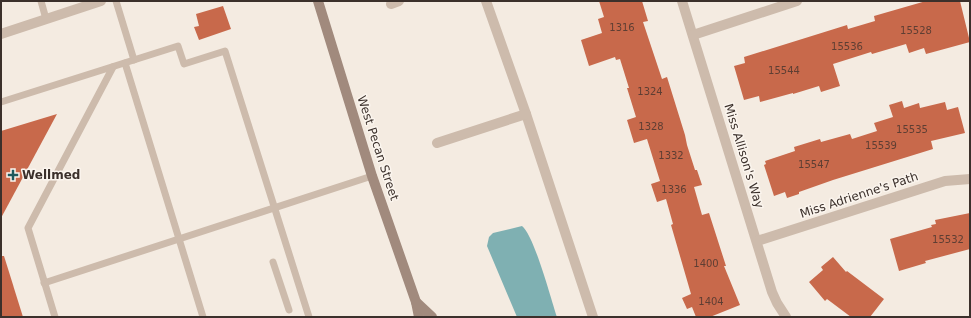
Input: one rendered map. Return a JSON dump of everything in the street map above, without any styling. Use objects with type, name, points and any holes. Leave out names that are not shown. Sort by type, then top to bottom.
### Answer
[{"type":"main road","name":"West Pecan Street","points":[[318,1],[372,176],[416,302],[419,317]]},
{"type":"main road","name":"West Pecan Street","points":[[416,302],[432,317]]},
{"type":"street","points":[[1,34],[101,1]]},
{"type":"street","points":[[486,1],[526,114],[592,317]]},
{"type":"street","name":"Miss Allison's Way","points":[[682,1],[772,292],[786,317]]},
{"type":"street","points":[[693,35],[797,1]]},
{"type":"street","points":[[437,143],[526,114]]},
{"type":"street","name":"Miss Adrienne's Path","points":[[757,241],[945,181],[970,179]]},
{"type":"lane","points":[[41,1],[46,19]]},
{"type":"lane","points":[[116,1],[134,60]]},
{"type":"lane","points":[[1,102],[178,46],[184,64],[224,51],[309,317]]},
{"type":"lane","points":[[125,63],[204,317]]},
{"type":"lane","points":[[55,317],[28,228],[113,67]]},
{"type":"lane","points":[[44,283],[372,176]]},
{"type":"lane","points":[[273,262],[289,310]]},
{"type":"water","points":[[522,226],[532,241],[537,254],[557,317],[517,317],[487,246],[489,237],[493,233]]},
{"type":"building","points":[[599,1],[642,1],[648,21],[643,22],[662,79],[667,77],[695,170],[697,170],[702,185],[694,187],[702,215],[709,213],[726,266],[724,266],[740,305],[710,317],[696,317],[692,307],[687,309],[682,298],[691,294],[671,225],[673,224],[666,199],[657,202],[651,184],[660,181],[647,139],[634,143],[627,120],[636,117],[620,59],[616,60],[615,57],[589,66],[581,40],[602,33],[598,19],[604,17]]},
{"type":"building","points":[[926,1],[960,1],[970,42],[926,54],[924,48],[909,53],[906,44],[872,54],[871,52],[833,64],[840,86],[821,92],[819,86],[760,102],[759,96],[744,100],[734,66],[745,63],[744,57],[847,25],[848,29],[875,21],[874,16]]},
{"type":"building","points":[[223,6],[231,29],[199,40],[194,27],[199,26],[196,14]]},
{"type":"building","points":[[902,101],[904,108],[919,103],[920,108],[945,102],[947,110],[958,107],[965,133],[931,141],[933,149],[833,180],[799,192],[799,194],[787,198],[785,192],[774,196],[764,165],[766,164],[765,161],[795,151],[794,147],[820,139],[821,142],[850,134],[852,139],[877,131],[874,123],[893,117],[889,105]]},
{"type":"building","name":"Wellmed","points":[[57,114],[1,218],[1,131]]},
{"type":"building","points":[[970,213],[970,249],[925,261],[926,263],[899,271],[890,239],[932,227],[931,225],[936,224],[935,220]]},
{"type":"building","points":[[1,256],[4,256],[23,317],[1,317]]},
{"type":"building","points":[[833,257],[846,272],[847,271],[884,299],[870,317],[851,317],[827,299],[825,301],[809,282],[823,270],[821,267]]},
{"type":"place","name":"Wellmed","points":[[13,175]]}]
